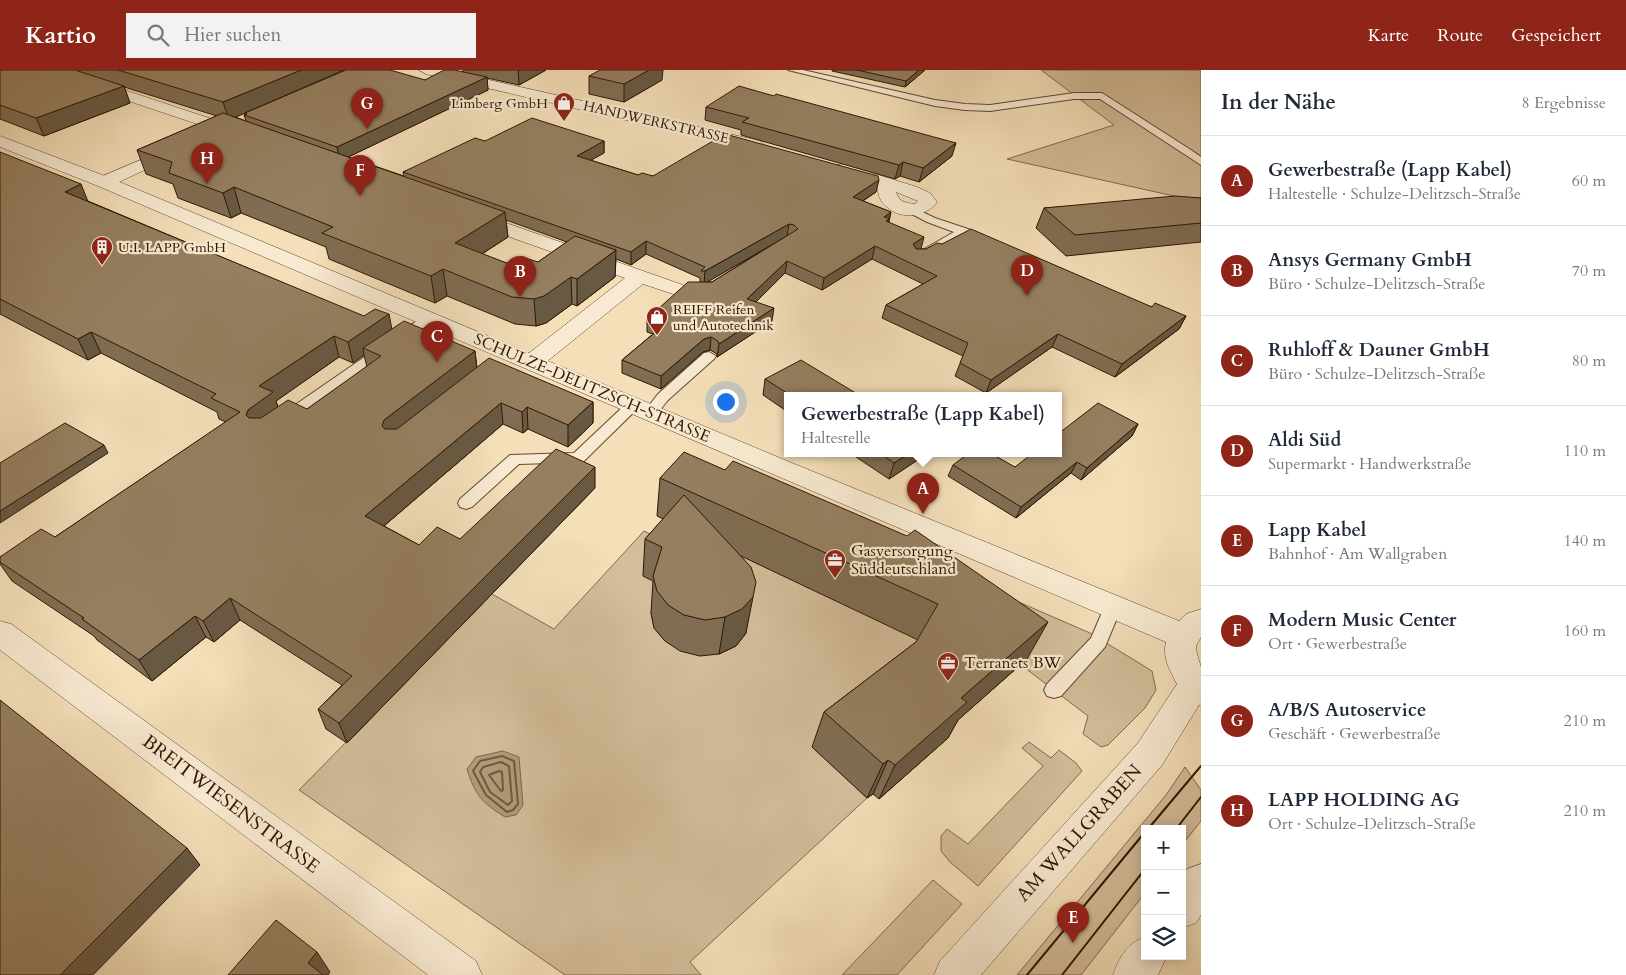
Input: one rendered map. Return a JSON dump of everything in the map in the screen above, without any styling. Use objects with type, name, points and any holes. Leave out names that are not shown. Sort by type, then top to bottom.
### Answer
[{"type":"street","points":[[50,70],[254,138]]},
{"type":"street","name":"HANDWERKSTRASSE","points":[[434,71],[769,149]]},
{"type":"street","points":[[104,182],[244,120]]},
{"type":"street","name":"SCHULZE-DELITZSCH-STRASSE","points":[[0,142],[104,182],[428,318],[514,361],[642,408],[1113,606],[1192,628]]},
{"type":"street","points":[[831,165],[911,191],[924,197],[928,202],[919,209],[910,209]]},
{"type":"street","points":[[460,212],[639,277],[683,290]]},
{"type":"street","points":[[514,361],[639,277]]},
{"type":"street","name":"AM WALLGRABEN","points":[[954,975],[1150,754],[1197,688],[1184,666],[1180,650],[1192,628]]},
{"type":"street","name":"BREITWIESENSTRASSE","points":[[0,633],[462,975]]},
{"type":"street","points":[[1186,904],[1201,883]]},
{"type":"street","points":[[1133,975],[1144,960]]},
{"type":"lane","points":[[792,70],[935,103],[965,107],[990,108],[1074,96],[1102,96],[1201,162]]},
{"type":"lane","points":[[910,209],[931,220],[1000,246]]},
{"type":"lane","points":[[917,258],[964,231]]},
{"type":"lane","points":[[270,429],[428,318]]},
{"type":"lane","points":[[466,503],[515,459],[578,458],[642,408],[663,397],[709,356]]},
{"type":"lane","points":[[1054,690],[1099,642],[1113,606]]},
{"type":"shaded area","points":[[1041,70],[1201,70],[1201,202],[1007,159],[1114,125]]},
{"type":"shaded area","points":[[644,531],[670,544],[666,587],[651,613],[654,628],[665,641],[738,554],[921,641],[812,747],[867,798],[690,962],[701,975],[565,975],[299,790],[492,594],[554,629]]},
{"type":"shaded area","points":[[892,547],[1090,633],[1152,671],[1156,690],[1145,708],[1108,745],[1101,747],[1083,734],[1088,716],[1021,665],[1026,659]]},
{"type":"shaded area","points":[[1029,742],[1051,758],[1059,750],[1076,763],[1082,771],[978,886],[950,862],[941,851],[941,836],[947,829],[968,844],[1043,766],[1022,748]]},
{"type":"shaded area","points":[[1185,767],[1201,790],[1201,821],[1186,840],[1186,825],[1141,825],[1166,795]]},
{"type":"shaded area","points":[[1141,825],[1141,898],[1081,975],[1017,975]]},
{"type":"shaded area","points":[[933,880],[962,904],[897,975],[842,975]]},
{"type":"water","points":[[503,751],[519,757],[523,805],[516,815],[505,817],[485,803],[476,792],[467,769],[476,757]]},
{"type":"building","points":[[0,70],[75,70],[124,86],[36,118],[0,105]]},
{"type":"building","points":[[118,70],[301,70],[223,102]]},
{"type":"building","points":[[346,70],[390,70],[425,80],[444,70],[454,70],[487,77],[337,147],[244,115]]},
{"type":"building","points":[[600,70],[649,70],[624,84],[589,76]]},
{"type":"building","points":[[857,70],[919,70],[906,81]]},
{"type":"building","points":[[739,86],[774,96],[776,94],[956,143],[923,168],[903,162],[899,165],[742,122],[749,118],[706,107]]},
{"type":"building","points":[[223,113],[505,212],[455,243],[509,264],[522,257],[538,262],[575,236],[616,250],[577,279],[571,277],[544,296],[534,299],[512,297],[443,269],[431,276],[322,233],[333,227],[234,187],[223,193],[169,173],[172,162],[137,150]]},
{"type":"building","points":[[532,118],[604,141],[577,156],[638,175],[642,173],[653,176],[725,134],[878,176],[879,180],[853,197],[891,212],[884,217],[889,218],[886,221],[924,237],[913,244],[916,249],[926,249],[937,243],[942,244],[971,229],[1152,307],[1155,303],[1186,316],[1122,364],[1058,334],[991,380],[960,363],[968,343],[886,305],[937,276],[875,246],[824,278],[787,261],[747,299],[774,308],[719,344],[718,341],[711,337],[704,339],[661,376],[622,360],[664,325],[647,319],[688,282],[712,282],[798,229],[794,225],[789,224],[705,271],[701,271],[705,267],[646,241],[631,252],[403,172],[475,138],[485,141]]},
{"type":"building","points":[[0,152],[81,184],[65,192],[364,316],[375,309],[389,314],[348,342],[334,336],[259,386],[273,392],[248,410],[246,415],[249,418],[261,418],[288,400],[307,409],[381,356],[363,348],[404,321],[475,351],[384,420],[382,426],[385,429],[397,429],[489,358],[593,402],[568,425],[527,407],[522,412],[501,403],[365,516],[419,545],[437,527],[460,539],[556,449],[595,467],[339,723],[318,709],[352,676],[230,598],[203,621],[195,616],[139,660],[82,619],[84,618],[0,562],[0,557],[41,529],[55,537],[240,412],[211,398],[216,394],[91,332],[78,339],[0,299]]},
{"type":"building","points":[[1175,196],[1201,198],[1201,223],[1075,235],[1044,208]]},
{"type":"building","points":[[801,360],[854,392],[785,392],[765,379]]},
{"type":"building","points":[[1098,403],[1138,424],[1087,468],[1077,462],[1021,507],[953,465],[964,457],[997,457],[1015,467],[1028,457],[1062,457],[1062,431]]},
{"type":"building","points":[[65,423],[104,445],[0,511],[0,463]]},
{"type":"building","points":[[684,452],[725,470],[733,461],[907,536],[915,530],[1048,622],[961,698],[967,702],[895,765],[888,760],[883,764],[824,712],[916,642],[938,604],[660,478]]},
{"type":"building","points":[[885,457],[904,457],[894,463]]},
{"type":"building","points":[[684,495],[751,567],[756,582],[753,597],[742,609],[725,617],[705,620],[684,615],[668,605],[657,591],[653,576],[662,547],[645,539]]},
{"type":"building","points":[[0,700],[187,848],[60,975],[0,975]]},
{"type":"building","points":[[276,920],[317,952],[308,963],[323,975],[228,975]]},
{"type":"tram line","points":[[1151,825],[1201,766]]},
{"type":"tram line","points":[[1179,825],[1201,797]]},
{"type":"tram line","points":[[1027,975],[1141,837]]},
{"type":"tram line","points":[[1062,975],[1144,870]]},
{"type":"place","name":"Limberg GmbH","points":[[564,122]]},
{"type":"place","name":"A/B/S Autoservice","points":[[367,129]]},
{"type":"place","name":"LAPP HOLDING AG","points":[[207,184]]},
{"type":"place","name":"Modern Music Center","points":[[360,196]]},
{"type":"place","name":"U.I. LAPP GmbH","points":[[102,266]]},
{"type":"place","name":"Aldi Süd","points":[[1027,296]]},
{"type":"place","name":"Ansys Germany GmbH","points":[[520,297]]},
{"type":"place","name":"REIFF Reifen und Autotechnik","points":[[657,336]]},
{"type":"place","name":"Ruhloff & Dauner GmbH","points":[[437,362]]},
{"type":"place","name":"Gewerbestraße (Lapp Kabel)","points":[[923,514]]},
{"type":"place","name":"Gasversorgung Süddeutschland","points":[[835,579]]},
{"type":"place","name":"Terranets BW","points":[[948,682]]},
{"type":"place","name":"Lapp Kabel","points":[[1073,943]]}]
